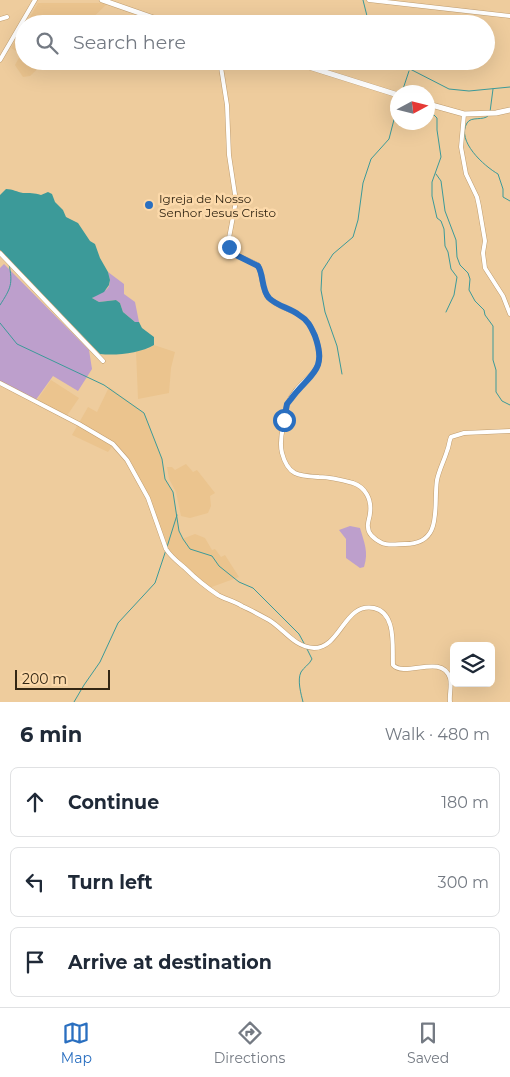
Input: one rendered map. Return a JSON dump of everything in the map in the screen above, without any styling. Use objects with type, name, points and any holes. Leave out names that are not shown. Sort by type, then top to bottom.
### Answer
[{"type":"street","points":[[26,15],[35,0]]},
{"type":"street","points":[[102,0],[144,15]]},
{"type":"street","points":[[368,0],[510,16]]},
{"type":"street","points":[[0,18],[7,17]]},
{"type":"street","points":[[0,60],[15,34]]},
{"type":"street","points":[[221,70],[227,105],[229,155],[236,201],[229,238],[230,250],[232,253],[258,266],[267,296],[307,320],[318,347],[320,359],[317,368],[291,399],[284,414],[281,452],[289,467],[293,472],[302,477],[334,479],[363,488],[370,505],[367,529],[373,538],[384,544],[415,544],[426,538],[434,525],[437,506],[437,480],[451,437],[464,433],[510,431]]},
{"type":"street","points":[[319,70],[390,92]]},
{"type":"street","points":[[435,106],[464,114],[496,113],[510,110]]},
{"type":"street","points":[[464,114],[461,147],[466,174],[477,197],[479,206],[485,241],[483,253],[485,268],[503,296],[510,314]]},
{"type":"street","points":[[0,253],[103,360]]},
{"type":"street","points":[[0,383],[114,444],[127,460],[148,498],[166,550],[196,580],[218,595],[242,605],[270,621],[288,637],[313,648],[327,644],[354,612],[367,608],[376,608],[384,614],[390,624],[393,665],[395,668],[402,670],[430,667],[443,670],[450,679],[450,702]]},
{"type":"shaded area","points":[[38,3],[108,3],[95,15],[31,15]]},
{"type":"shaded area","points":[[15,42],[15,50],[11,48]]},
{"type":"shaded area","points":[[18,70],[36,70],[30,76],[23,77]]},
{"type":"shaded area","points":[[4,264],[89,350],[92,369],[78,391],[53,376],[35,401],[0,383],[0,268]]},
{"type":"shaded area","points":[[108,272],[124,284],[124,294],[135,302],[139,322],[135,322],[123,312],[120,303],[116,300],[99,302],[92,298],[109,287],[110,278]]},
{"type":"shaded area","points":[[154,345],[175,352],[171,368],[169,393],[138,399],[136,351],[148,349]]},
{"type":"shaded area","points":[[51,380],[79,398],[66,417],[37,400]]},
{"type":"shaded area","points":[[109,387],[144,413],[162,459],[165,479],[173,492],[182,539],[195,534],[205,538],[212,550],[215,549],[221,557],[225,555],[239,577],[209,588],[171,557],[152,507],[127,460],[113,445],[108,452],[72,435],[88,407],[97,412]]},
{"type":"shaded area","points":[[186,464],[193,472],[197,470],[215,493],[210,496],[211,506],[208,513],[190,518],[181,516],[176,492],[169,479],[167,467],[172,467],[175,470]]},
{"type":"shaded area","points":[[350,526],[360,528],[366,552],[364,567],[360,568],[346,558],[346,539],[339,530]]},
{"type":"water","points":[[6,189],[41,195],[48,192],[52,194],[55,202],[63,210],[66,217],[78,223],[90,241],[95,244],[108,272],[109,285],[104,292],[92,298],[99,302],[116,300],[120,303],[123,312],[135,322],[139,322],[142,328],[154,337],[154,345],[128,353],[100,354],[0,250],[0,195]]},
{"type":"waterway","points":[[363,0],[367,15]]},
{"type":"waterway","points":[[412,70],[449,89],[469,91],[510,87]]},
{"type":"waterway","points":[[404,85],[409,71]]},
{"type":"waterway","points":[[490,112],[493,89]]},
{"type":"waterway","points":[[435,116],[437,118],[441,157],[432,182],[432,196],[437,218],[441,221],[444,229],[445,246],[451,269],[457,277],[454,295],[446,312]]},
{"type":"waterway","points":[[488,116],[469,121],[465,130],[465,137],[468,145],[479,159],[498,174],[503,189],[503,197],[510,201]]},
{"type":"waterway","points":[[342,374],[337,346],[325,312],[321,290],[322,271],[333,254],[353,237],[358,220],[363,183],[371,159],[389,139],[391,130]]},
{"type":"waterway","points":[[436,174],[441,181],[445,211],[456,240],[457,257],[470,279],[469,290],[493,326],[493,360],[496,370],[496,392],[502,401],[510,405]]},
{"type":"waterway","points":[[0,305],[10,286],[9,264]]},
{"type":"waterway","points":[[0,323],[17,344],[104,385],[144,413],[162,459],[165,479],[173,492],[179,531],[183,539],[190,549],[212,556],[219,566],[239,582],[253,588],[299,634],[305,645]]},
{"type":"waterway","points":[[167,547],[177,515]]},
{"type":"waterway","points":[[74,702],[100,662],[118,623],[155,583],[166,550]]},
{"type":"waterway","points":[[303,702],[299,679],[302,670],[312,659],[307,649]]},
{"type":"place","name":"Igreja de Nosso Senhor Jesus Cristo","points":[[149,205]]},
{"type":"route","points":[[229,247],[232,253],[260,268],[265,292],[270,300],[298,313],[307,320],[318,347],[320,359],[317,368],[287,404],[284,420]]}]
